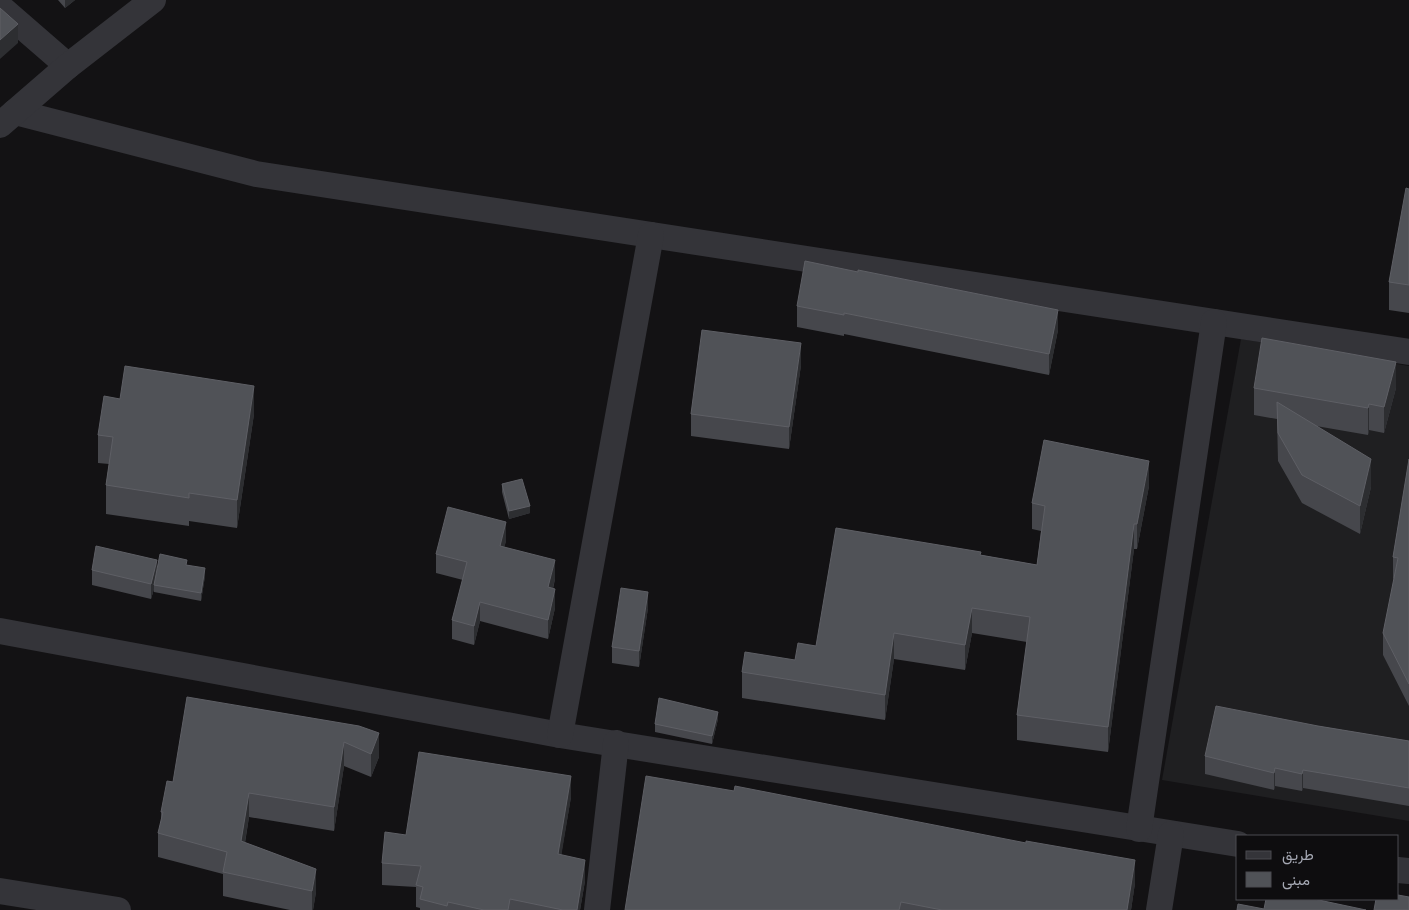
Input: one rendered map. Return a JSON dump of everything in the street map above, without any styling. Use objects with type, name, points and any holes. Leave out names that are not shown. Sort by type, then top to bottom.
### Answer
[{"type":"street","points":[[8,119],[68,66],[153,0]]},
{"type":"street","points":[[0,7],[68,66]]},
{"type":"street","points":[[8,119],[256,174],[1409,352]]},
{"type":"street","points":[[560,735],[651,235]]},
{"type":"street","points":[[1139,828],[1214,322]]},
{"type":"street","points":[[0,630],[560,735],[1236,844]]},
{"type":"street","points":[[597,910],[616,743]]},
{"type":"street","points":[[1159,910],[1171,834]]},
{"type":"street","points":[[0,891],[118,910]]},
{"type":"shaded area","points":[[1241,339],[1409,366],[1409,821],[1162,780]]},
{"type":"building","points":[[0,8],[18,24],[0,40]]},
{"type":"building","points":[[1406,188],[1409,189],[1409,285],[1389,282]]},
{"type":"building","points":[[805,261],[1058,310],[1049,354],[844,313],[844,315],[797,306]]},
{"type":"building","points":[[702,330],[801,343],[789,427],[691,414]]},
{"type":"building","points":[[1262,338],[1396,362],[1384,407],[1369,404],[1368,408],[1254,388]]},
{"type":"building","points":[[125,366],[254,386],[237,500],[189,493],[189,498],[106,485],[113,437],[98,435],[104,396],[120,399]]},
{"type":"building","points":[[1277,402],[1371,459],[1360,506],[1302,475],[1278,433]]},
{"type":"building","points":[[1044,440],[1149,461],[1137,524],[1134,524],[1108,727],[1017,715],[1030,617],[972,608],[965,645],[894,633],[885,695],[742,672],[745,652],[795,660],[798,643],[816,646],[836,528],[981,552],[980,555],[1037,565],[1045,506],[1032,503]]},
{"type":"building","points":[[1409,459],[1409,684],[1383,633],[1398,558],[1393,557]]},
{"type":"building","points":[[522,479],[530,506],[509,511],[502,484]]},
{"type":"building","points":[[448,507],[506,522],[500,546],[555,560],[548,587],[555,589],[548,620],[480,602],[474,626],[452,620],[467,562],[436,554]]},
{"type":"building","points":[[96,546],[157,560],[151,584],[92,570]]},
{"type":"building","points":[[160,554],[187,560],[186,565],[205,568],[201,593],[154,585]]},
{"type":"building","points":[[621,588],[648,592],[639,651],[612,647]]},
{"type":"building","points":[[187,697],[359,726],[379,733],[371,754],[344,742],[334,807],[249,793],[241,841],[316,869],[312,891],[223,872],[227,852],[158,833],[167,781],[173,782]]},
{"type":"building","points":[[659,698],[718,712],[712,736],[655,724]]},
{"type":"building","points":[[1216,706],[1409,741],[1409,788],[1303,770],[1302,774],[1275,768],[1274,773],[1205,756]]},
{"type":"building","points":[[419,752],[571,776],[558,854],[585,860],[577,910],[563,910],[510,899],[508,910],[484,910],[448,902],[447,906],[420,899],[423,887],[416,885],[421,866],[382,863],[385,832],[406,835]]},
{"type":"building","points":[[646,776],[734,791],[735,786],[1026,843],[1026,841],[1135,860],[1127,910],[942,910],[901,902],[899,910],[625,910]]},
{"type":"building","points":[[1399,895],[1409,897],[1409,910],[1374,910],[1376,900],[1399,900]]},
{"type":"building","points":[[1266,900],[1319,900],[1366,910],[1237,910],[1238,904],[1264,909]]}]
